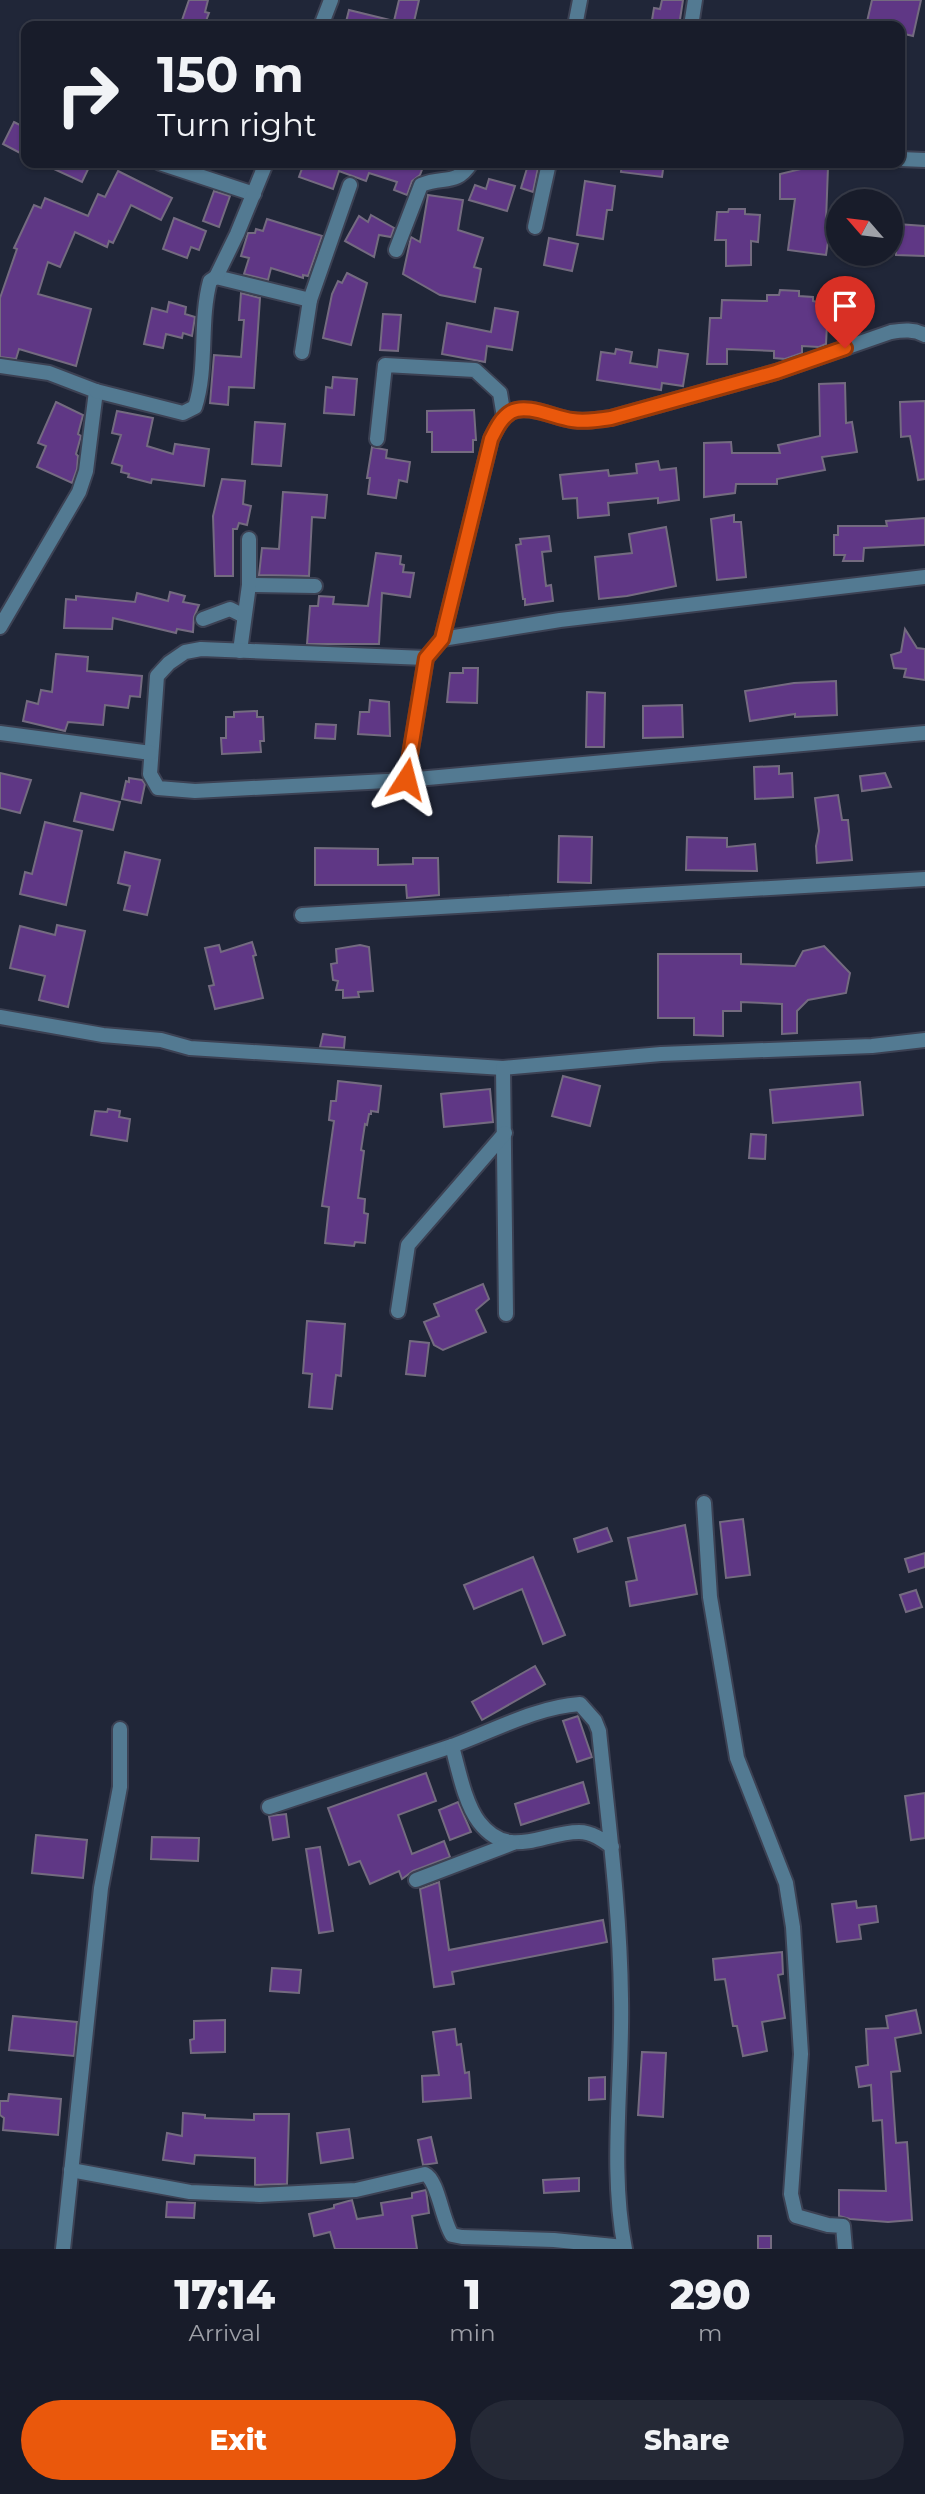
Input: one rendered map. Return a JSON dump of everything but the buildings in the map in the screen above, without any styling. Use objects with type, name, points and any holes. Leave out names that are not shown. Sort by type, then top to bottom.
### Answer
[{"type":"street","points":[[323,21],[331,0]]},
{"type":"street","points":[[576,21],[580,0]]},
{"type":"street","points":[[692,21],[695,0]]},
{"type":"street","points":[[905,159],[925,160]]},
{"type":"street","points":[[175,168],[254,194]]},
{"type":"street","points":[[0,366],[49,373],[96,391],[183,413],[195,407],[200,393],[206,297],[210,281],[216,277],[264,168]]},
{"type":"street","points":[[396,250],[421,185],[457,178],[467,168]]},
{"type":"street","points":[[535,227],[548,168]]},
{"type":"street","points":[[302,352],[310,300],[350,185]]},
{"type":"street","points":[[216,277],[310,300]]},
{"type":"street","points":[[406,779],[426,658],[442,639],[491,439],[504,417],[514,410],[527,410],[572,421],[589,422],[611,418],[776,372],[891,332],[907,330],[925,335]]},
{"type":"street","points":[[377,439],[385,365],[475,370],[500,393],[504,417]]},
{"type":"street","points":[[0,627],[79,492],[86,471],[96,391]]},
{"type":"street","points":[[240,650],[249,585],[249,539]]},
{"type":"street","points":[[442,639],[560,620],[925,577]]},
{"type":"street","points":[[249,585],[314,586]]},
{"type":"street","points":[[0,594],[15,599]]},
{"type":"street","points":[[203,619],[230,609],[244,616]]},
{"type":"street","points":[[426,658],[201,649],[185,652],[157,676],[150,774],[158,789],[195,791],[406,779],[925,733]]},
{"type":"street","points":[[0,733],[151,753]]},
{"type":"street","points":[[302,915],[925,879]]},
{"type":"street","points":[[0,1017],[103,1035],[161,1040],[190,1048],[304,1053],[503,1068],[661,1054],[872,1046],[925,1040]]},
{"type":"street","points":[[503,1068],[506,1314]]},
{"type":"street","points":[[398,1311],[408,1245],[505,1133]]},
{"type":"street","points":[[704,1503],[710,1597],[737,1758],[786,1883],[793,1927],[801,2054],[791,2194],[796,2216],[828,2225],[843,2226],[845,2249]]},
{"type":"street","points":[[71,2170],[190,2192],[260,2195],[356,2190],[425,2174],[434,2180],[445,2224],[452,2235],[554,2239],[625,2248],[619,2184],[621,2001],[612,1847],[599,1731],[595,1721],[580,1704],[564,1705],[511,1722],[452,1746],[268,1807]]},
{"type":"street","points":[[63,2249],[101,1888],[120,1787],[120,1729]]},
{"type":"street","points":[[452,1746],[465,1791],[479,1821],[496,1836],[513,1843]]},
{"type":"street","points":[[416,1880],[513,1843],[580,1832],[600,1837],[612,1847]]},
{"type":"route","points":[[406,779],[426,658],[442,639],[491,439],[504,417],[514,410],[527,410],[572,421],[589,422],[611,418],[776,372],[845,348]]}]
